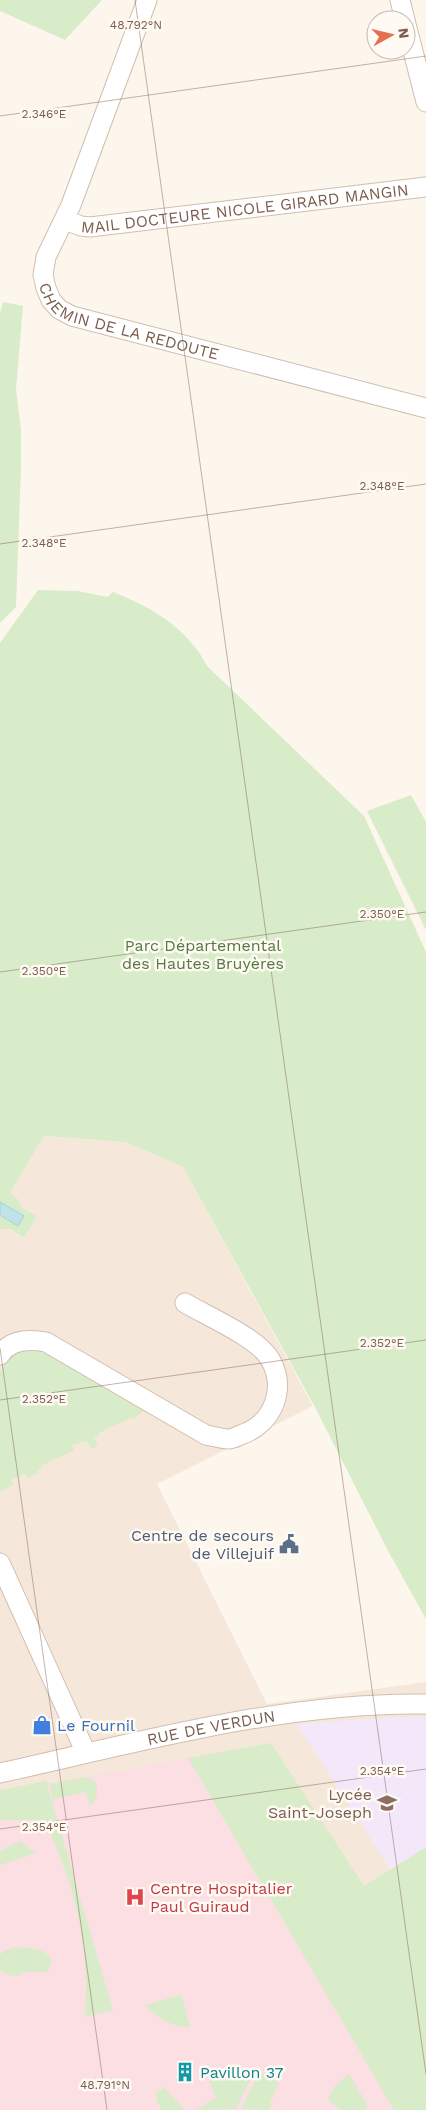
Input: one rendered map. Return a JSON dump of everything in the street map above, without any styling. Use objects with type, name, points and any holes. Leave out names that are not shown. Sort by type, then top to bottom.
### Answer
[{"type":"street","name":"CHEMIN DE LA REDOUTE","points":[[148,0],[65,220],[46,257],[43,275],[51,300],[59,309],[72,316],[426,408]]},
{"type":"street","points":[[416,60],[426,102]]},
{"type":"street","name":"MAIL DOCTEURE NICOLE GIRARD MANGIN","points":[[65,220],[90,227],[426,187]]},
{"type":"street","points":[[0,1355],[11,1344],[22,1340],[46,1342],[206,1435],[230,1439],[254,1430],[267,1419],[274,1406],[277,1392],[277,1376],[270,1359],[259,1345],[185,1303]]},
{"type":"street","points":[[0,1563],[86,1753]]},
{"type":"street","name":"RUE DE VERDUN","points":[[0,1773],[86,1753],[249,1720],[307,1712],[426,1704]]},
{"type":"shaded area","points":[[44,1136],[125,1142],[183,1167],[313,1406],[157,1484],[267,1704],[426,1682],[426,2110],[0,2110],[0,1224],[24,1238],[37,1216],[23,1208],[17,1198],[10,1193]]},
{"type":"shaded area","name":"Lycée Saint-Joseph","points":[[426,1717],[426,1847],[391,1870],[297,1724]]},
{"type":"shaded area","name":"Centre Hospitalier Paul Guiraud","points":[[188,1758],[394,2110],[0,2110],[0,1790],[48,1780],[49,1784]]},
{"type":"green space","points":[[0,0],[102,0],[65,40],[0,11]]},
{"type":"green space","points":[[3,302],[23,306],[16,389],[21,431],[21,467],[16,607],[0,623],[0,314]]},
{"type":"green space","name":"Parc Départemental des Hautes Bruyères","points":[[38,590],[78,591],[107,597],[113,592],[149,608],[180,631],[198,651],[208,667],[364,816],[426,952],[426,1619],[387,1549],[316,1409],[183,1167],[125,1142],[44,1136],[10,1193],[17,1198],[23,1208],[37,1216],[24,1238],[10,1229],[0,1229],[0,643]]},
{"type":"green space","points":[[411,795],[426,822],[426,930],[367,811]]},
{"type":"green space","points":[[40,1347],[145,1410],[134,1419],[132,1417],[99,1433],[99,1435],[94,1437],[98,1446],[91,1449],[87,1441],[72,1445],[74,1450],[41,1466],[42,1468],[37,1471],[38,1473],[28,1478],[25,1473],[11,1480],[13,1485],[0,1492],[0,1372],[15,1352]]},
{"type":"green space","points":[[271,1743],[364,1886],[426,1847],[426,2110],[394,2110],[188,1758]]},
{"type":"green space","points":[[87,1777],[96,1782],[97,1789],[97,1796],[90,1806],[86,1792],[53,1799],[49,1784]]},
{"type":"green space","points":[[46,1781],[113,2010],[85,2017],[86,1992],[83,1941],[72,1891],[55,1843],[44,1820],[0,1820],[0,1790]]},
{"type":"green space","points":[[20,1841],[36,1853],[0,1865],[0,1851]]},
{"type":"green space","points":[[13,1948],[30,1948],[46,1953],[52,1961],[48,1972],[22,1972],[21,1975],[15,1975],[7,1974],[0,1970],[0,1955],[4,1951]]},
{"type":"green space","points":[[179,1995],[182,1997],[190,2027],[171,2024],[154,2014],[145,2005]]},
{"type":"green space","points":[[240,2073],[254,2073],[236,2109],[196,2110],[216,2098],[209,2081]]},
{"type":"green space","points":[[259,2073],[279,2083],[269,2110],[241,2109]]},
{"type":"green space","points":[[349,2074],[367,2104],[366,2110],[340,2110],[328,2099],[335,2086]]},
{"type":"green space","points":[[164,2087],[185,2110],[160,2110],[159,2104],[157,2104],[156,2093]]},
{"type":"water","points":[[0,1202],[24,1216],[18,1226],[0,1215]]},
{"type":"place","name":"Centre de secours de Villejuif","points":[[289,1544]]},
{"type":"place","name":"Le Fournil","points":[[42,1725]]},
{"type":"place","name":"Lycée Saint-Joseph","points":[[387,1803]]},
{"type":"place","name":"Centre Hospitalier Paul Guiraud","points":[[135,1897]]},
{"type":"place","name":"Pavillon 37","points":[[185,2072]]}]
